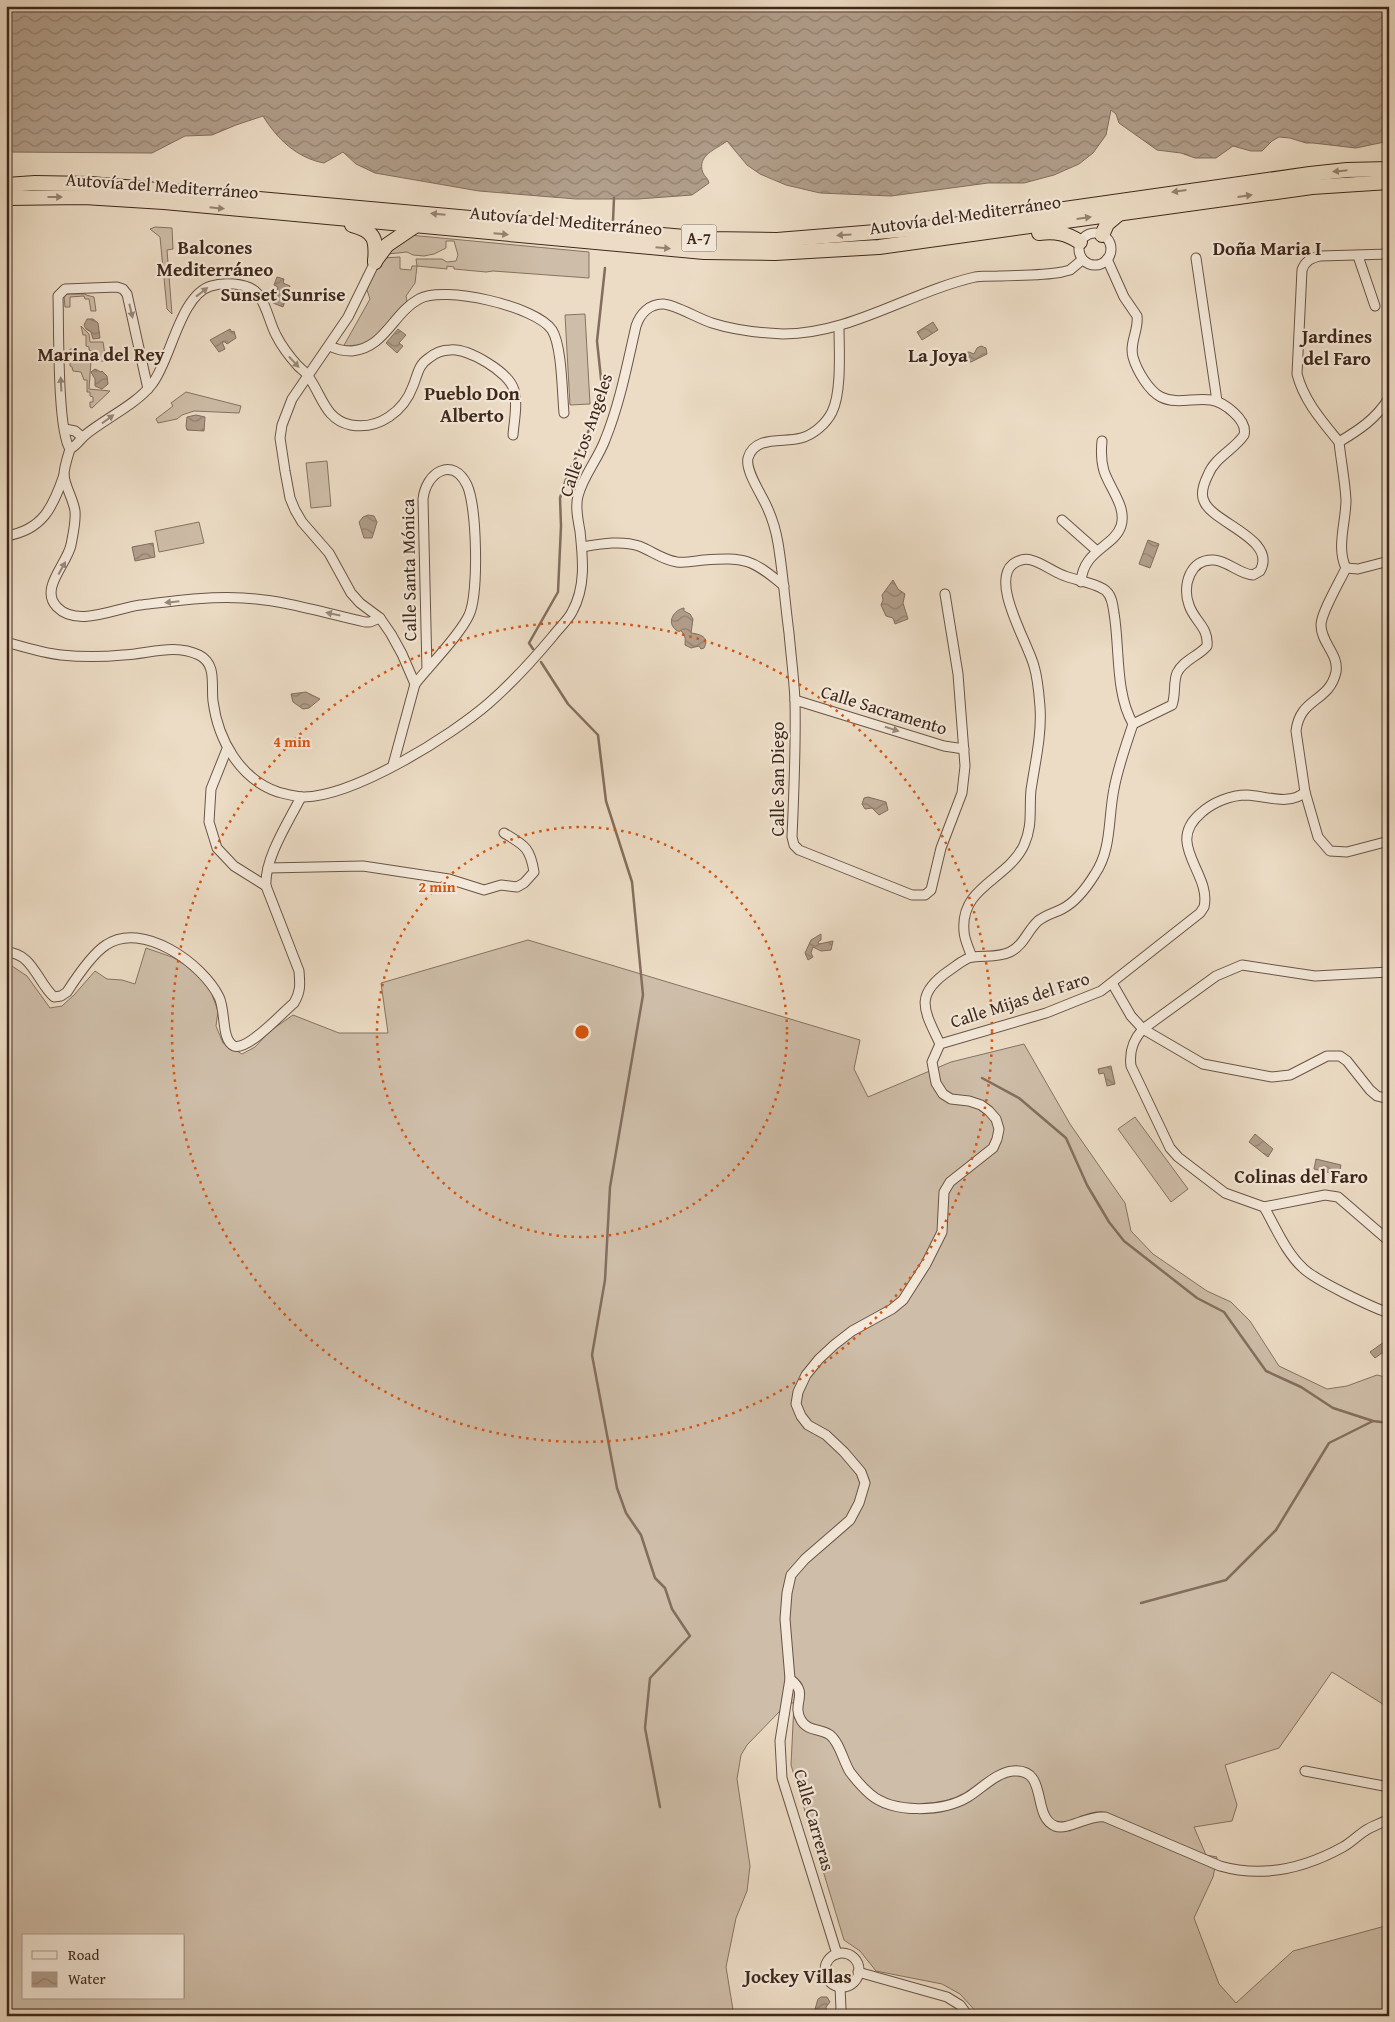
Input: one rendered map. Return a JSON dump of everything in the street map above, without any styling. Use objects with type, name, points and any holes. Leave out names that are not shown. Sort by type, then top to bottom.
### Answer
[{"type":"highway","name":"Autovía del Mediterráneo","points":[[6,185],[35,183],[111,186],[707,238],[777,240],[938,227],[1310,174],[1347,170],[1389,169]]},
{"type":"highway","name":"Autovía del Mediterráneo","points":[[6,198],[84,197],[164,202],[330,219],[704,252],[775,253],[879,247],[1312,187],[1389,182]]},
{"type":"highway","points":[[1102,235],[1107,224],[1120,213]]},
{"type":"highway","points":[[330,219],[362,227],[371,233],[375,245],[375,262]]},
{"type":"highway","points":[[375,262],[387,245],[415,226]]},
{"type":"highway","points":[[879,247],[923,249],[1054,231],[1066,233],[1080,242]]},
{"type":"street","points":[[1097,233],[1102,235],[1110,246],[1111,251],[1107,259],[1100,265],[1082,260],[1079,251],[1080,242],[1087,235],[1097,233]]},
{"type":"street","points":[[1346,568],[1343,563],[1342,550],[1346,498],[1339,442],[1306,399],[1300,387],[1297,374],[1302,270],[1304,264],[1312,258],[1320,256],[1389,254]]},
{"type":"street","points":[[1358,256],[1375,306]]},
{"type":"street","points":[[1196,258],[1217,401]]},
{"type":"street","points":[[1107,259],[1124,297],[1137,316],[1133,357],[1148,385],[1154,392],[1167,400],[1190,401],[1209,399],[1217,401],[1242,420],[1245,431],[1242,439],[1211,468],[1203,488],[1204,501],[1212,512],[1253,540],[1260,552],[1262,568],[1256,574],[1249,575],[1214,560],[1204,561],[1195,565],[1191,570],[1188,583],[1188,603],[1206,631],[1207,646],[1202,652],[1185,663],[1177,673],[1172,705],[1133,724],[1113,790],[1108,845],[1097,872],[1075,900],[1038,921],[1017,947],[997,956],[972,957],[939,979],[931,987],[924,1002],[925,1012],[940,1044],[932,1062],[936,1083],[943,1094],[951,1099],[969,1101],[989,1111],[996,1119],[997,1139],[993,1148],[950,1182],[944,1192],[942,1232],[926,1264],[903,1300],[892,1309],[852,1331],[834,1344],[818,1359],[806,1375],[798,1392],[796,1404],[800,1416],[844,1452],[861,1472],[865,1483],[859,1502],[850,1520],[805,1559],[792,1575],[787,1593],[785,1619],[790,1679],[798,1685],[800,1690],[798,1709],[801,1719],[810,1729],[830,1735],[850,1771],[860,1784],[871,1795],[892,1804],[922,1808],[954,1805],[999,1776],[1008,1772],[1020,1771],[1036,1782],[1045,1817],[1054,1826],[1061,1827],[1096,1816],[1105,1817],[1220,1866],[1252,1872],[1282,1869],[1314,1860],[1344,1846],[1366,1830],[1389,1819]]},
{"type":"street","name":"Calle Los Angeles","points":[[6,642],[61,655],[123,655],[171,648],[200,655],[208,663],[213,677],[213,701],[227,749],[242,769],[277,792],[301,797],[330,792],[412,756],[461,725],[488,704],[532,662],[572,613],[583,579],[582,547],[577,512],[578,496],[604,443],[618,402],[636,326],[639,317],[646,310],[654,305],[664,304],[712,323],[741,330],[782,334],[814,332],[839,326],[927,291],[977,277],[1062,272],[1070,270],[1082,260]]},
{"type":"street","points":[[375,262],[348,317],[292,399],[280,431],[282,456],[290,498],[302,522],[329,553],[351,593],[380,618],[402,654],[414,684],[393,765]]},
{"type":"street","points":[[6,536],[22,532],[36,525],[58,494],[70,449],[82,437],[148,389],[159,374],[190,303],[200,291],[211,286],[239,285],[256,292],[263,303],[282,347],[308,376],[324,406],[332,416],[344,423],[354,425],[367,424],[387,419],[399,410],[413,386],[417,372],[423,362],[441,351],[451,349],[461,350],[488,364],[504,374],[510,381],[516,403],[513,435]]},
{"type":"street","points":[[70,449],[66,444],[64,429],[59,353],[58,296],[65,289],[117,287],[123,289],[127,294],[148,389]]},
{"type":"street","points":[[330,346],[345,351],[368,348],[379,340],[411,304],[427,295],[465,296],[502,304],[541,320],[551,329],[558,351],[564,413]]},
{"type":"street","name":"Calle San Diego","points":[[839,326],[838,383],[832,411],[822,425],[812,433],[802,438],[767,441],[759,444],[752,450],[748,459],[749,471],[774,526],[784,586],[795,700],[792,837],[794,845],[799,850],[912,895],[925,895],[930,890],[941,848],[962,793],[966,766],[958,674],[945,594]]},
{"type":"street","points":[[1339,442],[1362,428],[1376,416],[1389,398]]},
{"type":"street","points":[[64,429],[75,431],[82,437]]},
{"type":"street","points":[[1082,582],[1085,566],[1097,551],[1117,533],[1122,519],[1118,502],[1109,485],[1104,469],[1101,456],[1102,440]]},
{"type":"street","name":"Calle Santa Mónica","points":[[414,684],[427,670],[470,614],[476,559],[470,497],[467,486],[461,476],[447,470],[440,471],[433,476],[424,489],[423,494],[427,670]]},
{"type":"street","points":[[64,474],[72,499],[74,521],[68,555],[51,591],[54,603],[66,613],[86,616],[141,605],[243,598],[270,601],[365,622],[380,618]]},
{"type":"street","points":[[1062,520],[1097,551]]},
{"type":"street","points":[[582,547],[610,542],[638,546],[662,558],[678,562],[719,559],[749,562],[762,566],[784,586]]},
{"type":"street","points":[[972,957],[964,932],[965,914],[968,906],[981,887],[1017,858],[1030,831],[1031,793],[1040,708],[1035,667],[1012,610],[1005,580],[1006,572],[1016,562],[1029,559],[1063,576],[1102,588],[1107,592],[1111,599],[1118,647],[1120,683],[1127,713],[1133,724]]},
{"type":"street","points":[[1346,568],[1358,569],[1389,561]]},
{"type":"street","points":[[1346,568],[1321,623],[1324,638],[1334,655],[1336,671],[1326,691],[1304,708],[1297,722],[1296,731],[1305,792],[1318,837],[1330,851],[1347,852],[1389,841]]},
{"type":"street","name":"Calle Sacramento","points":[[795,700],[944,746],[964,749]]},
{"type":"street","points":[[227,749],[211,789],[208,822],[217,848],[234,866],[266,886]]},
{"type":"street","name":"Calle Mijas del Faro","points":[[940,1044],[1046,1013],[1101,992],[1204,908],[1205,892],[1188,849],[1188,829],[1195,818],[1218,802],[1231,798],[1245,795],[1293,800],[1305,792]]},
{"type":"street","points":[[6,952],[18,954],[27,960],[36,970],[49,992],[54,996],[61,996],[67,992],[106,945],[126,938],[154,943],[192,963],[219,997],[225,1019],[225,1035],[230,1043],[235,1046],[247,1044],[294,1003],[301,985],[299,971],[266,886],[265,876],[277,845],[301,797]]},
{"type":"street","points":[[268,868],[363,866],[449,879],[484,890],[501,885],[517,887],[534,872],[532,858],[527,847],[504,833]]},
{"type":"street","points":[[1389,972],[1315,976],[1242,965],[1216,976],[1143,1029],[1137,1036],[1130,1056],[1132,1066],[1170,1148],[1225,1193],[1264,1207],[1325,1195],[1338,1197],[1389,1240]]},
{"type":"street","points":[[1112,983],[1131,1016],[1143,1029],[1203,1064],[1272,1077],[1290,1075],[1328,1056],[1340,1056],[1347,1061],[1370,1090],[1377,1096],[1389,1099]]},
{"type":"street","points":[[1264,1207],[1292,1254],[1304,1269],[1320,1279],[1389,1313]]},
{"type":"street","name":"Calle Carreras","points":[[790,1679],[780,1741],[782,1778],[837,1954]]},
{"type":"street","points":[[1306,1771],[1389,1787]]},
{"type":"street","points":[[843,1953],[852,1958],[858,1967],[858,1972],[854,1981],[840,1987],[831,1983],[825,1969],[829,1960],[837,1954],[843,1953]]},
{"type":"street","points":[[858,1972],[947,1997],[960,2006],[968,2016]]},
{"type":"street","points":[[839,2016],[841,2009],[840,1987]]},
{"type":"shaded area","points":[[155,227],[172,228],[173,249],[167,250],[172,314],[167,309],[160,237],[150,229]]},
{"type":"shaded area","points":[[409,235],[589,252],[589,278],[486,272],[454,269],[454,267],[447,266],[447,269],[417,266],[416,259],[456,261],[458,255],[454,241],[446,241],[446,248],[434,254],[424,256],[413,255],[407,252],[388,254],[385,252]]},
{"type":"shaded area","points":[[400,257],[400,269],[411,270],[412,266],[417,266],[415,283],[406,296],[407,301],[369,343],[343,347],[370,299],[367,290],[381,258]]},
{"type":"shaded area","points":[[66,294],[85,294],[94,297],[96,311],[91,311],[89,299],[85,299],[84,296],[70,297],[70,307],[65,307],[64,296]]},
{"type":"shaded area","points":[[585,314],[590,404],[570,405],[565,315]]},
{"type":"shaded area","points":[[81,326],[89,334],[90,342],[103,342],[106,361],[91,361],[89,389],[110,391],[92,408],[90,407],[90,402],[93,402],[93,397],[90,396],[90,392],[87,392],[87,380],[84,380],[81,372],[73,371],[70,366],[70,349],[74,349],[76,361],[88,362],[88,357],[92,357],[92,351],[86,346],[86,335],[83,335]]},
{"type":"shaded area","points":[[186,392],[241,406],[239,413],[194,411],[177,419],[158,423],[156,419],[173,406],[171,403]]},
{"type":"shaded area","points":[[327,461],[331,506],[311,508],[306,463]]},
{"type":"shaded area","points":[[199,522],[204,543],[159,552],[155,531]]},
{"type":"shaded area","points":[[528,940],[860,1040],[854,1069],[868,1097],[951,1062],[1024,1044],[1070,1124],[1125,1203],[1131,1231],[1153,1254],[1207,1291],[1231,1302],[1250,1321],[1279,1366],[1327,1389],[1347,1386],[1377,1375],[1389,1378],[1389,1708],[1332,1672],[1279,1748],[1225,1765],[1237,1805],[1232,1821],[1194,1827],[1206,1855],[1217,1857],[1213,1877],[1194,1918],[1219,1984],[1236,2003],[1293,1951],[1389,1925],[1389,2016],[980,2016],[960,1994],[942,1984],[876,1971],[860,1951],[844,1940],[791,1765],[794,1703],[783,1703],[780,1711],[747,1745],[741,1755],[737,1779],[750,1866],[747,1891],[736,1918],[726,1967],[734,2016],[6,2016],[6,962],[27,976],[50,1008],[62,1006],[95,971],[107,979],[122,980],[135,984],[146,948],[172,957],[197,972],[210,989],[218,1011],[216,1026],[223,1043],[242,1054],[255,1047],[270,1031],[293,1015],[339,1033],[388,1033],[381,983]]},
{"type":"shaded area","points":[[1135,1117],[1188,1189],[1171,1202],[1118,1129]]},
{"type":"water","points":[[6,6],[1389,6],[1389,141],[1356,148],[1306,143],[1279,137],[1262,151],[1251,151],[1233,146],[1216,158],[1195,158],[1181,153],[1157,150],[1119,123],[1116,114],[1111,110],[1106,135],[1093,153],[1079,164],[1054,175],[1024,183],[988,183],[891,196],[820,193],[786,185],[760,174],[747,165],[727,141],[705,157],[702,167],[709,183],[692,195],[638,199],[576,199],[479,191],[375,173],[356,164],[343,152],[324,163],[305,157],[281,140],[263,116],[212,135],[185,136],[152,153],[6,152]]},
{"type":"water","points":[[277,277],[284,279],[283,283],[290,286],[283,307],[273,303],[278,287],[274,285]]},
{"type":"water","points":[[87,319],[93,319],[98,323],[100,338],[93,339],[91,332],[86,329],[84,325]]},
{"type":"water","points":[[933,322],[938,330],[922,340],[917,332]]},
{"type":"water","points":[[230,329],[232,332],[234,331],[236,338],[227,344],[222,342],[225,349],[219,352],[210,340]]},
{"type":"water","points":[[398,329],[406,335],[399,343],[403,346],[397,353],[386,343]]},
{"type":"water","points":[[981,346],[986,348],[987,354],[971,362],[966,361],[964,353],[974,354],[977,348]]},
{"type":"water","points":[[95,369],[102,371],[107,376],[108,384],[102,389],[95,386],[95,379],[91,372]]},
{"type":"water","points":[[196,415],[205,417],[204,431],[187,430],[187,417]]},
{"type":"water","points":[[368,515],[374,516],[377,522],[372,538],[364,538],[359,522]]},
{"type":"water","points":[[1148,540],[1159,544],[1150,568],[1139,564]]},
{"type":"water","points":[[153,543],[155,557],[135,561],[132,547]]},
{"type":"water","points":[[893,580],[898,589],[905,594],[903,603],[908,619],[895,624],[893,618],[886,616],[881,605],[882,595]]},
{"type":"water","points":[[684,608],[684,611],[690,614],[693,619],[691,633],[701,635],[706,641],[704,648],[701,649],[699,646],[691,648],[685,645],[684,634],[673,627],[672,617],[677,611]]},
{"type":"water","points":[[306,692],[320,699],[309,708],[303,709],[293,702],[291,694]]},
{"type":"water","points":[[868,797],[886,802],[888,810],[879,815],[872,808],[865,809],[862,804],[864,798]]},
{"type":"water","points":[[821,934],[819,944],[833,941],[831,950],[821,951],[813,947],[811,953],[813,957],[808,960],[805,953],[811,940]]},
{"type":"water","points":[[1111,1066],[1115,1084],[1107,1086],[1104,1073],[1099,1074],[1098,1069]]},
{"type":"water","points":[[1255,1134],[1273,1149],[1268,1157],[1249,1142]]},
{"type":"water","points":[[1316,1159],[1341,1165],[1339,1175],[1314,1169]]},
{"type":"water","points":[[1384,1342],[1389,1342],[1389,1354],[1382,1353],[1375,1358],[1370,1352]]},
{"type":"water","points":[[827,1997],[830,2002],[826,2007],[827,2016],[813,2016],[818,1999]]},
{"type":"waterway","points":[[613,221],[614,198]]},
{"type":"waterway","points":[[533,649],[529,643],[558,592],[561,526],[560,498],[567,476],[599,409],[602,388],[597,341],[605,268]]},
{"type":"waterway","points":[[541,662],[568,704],[598,735],[606,801],[632,882],[643,995],[610,1187],[605,1280],[592,1355],[617,1488],[626,1513],[641,1535],[655,1578],[665,1588],[672,1609],[690,1636],[650,1678],[645,1728],[660,1807]]},
{"type":"waterway","points":[[982,1078],[1019,1098],[1066,1138],[1087,1185],[1109,1222],[1124,1241],[1197,1298],[1224,1312],[1266,1371],[1301,1387],[1333,1408],[1373,1421],[1389,1423]]},
{"type":"waterway","points":[[1141,1603],[1226,1580],[1276,1530],[1329,1443],[1373,1421]]},
{"type":"district","name":"Doña Maria I","points":[[1267,248]]},
{"type":"district","name":"Balcones Mediterráneo","points":[[215,258]]},
{"type":"district","name":"Sunset Sunrise","points":[[283,294]]},
{"type":"district","name":"Jardines del Faro","points":[[1337,347]]},
{"type":"district","name":"Marina del Rey","points":[[101,354]]},
{"type":"district","name":"La Joya","points":[[938,355]]},
{"type":"district","name":"Pueblo Don Alberto","points":[[472,404]]},
{"type":"district","name":"Colinas del Faro","points":[[1301,1176]]},
{"type":"district","name":"Jockey Villas","points":[[798,1976]]}]
